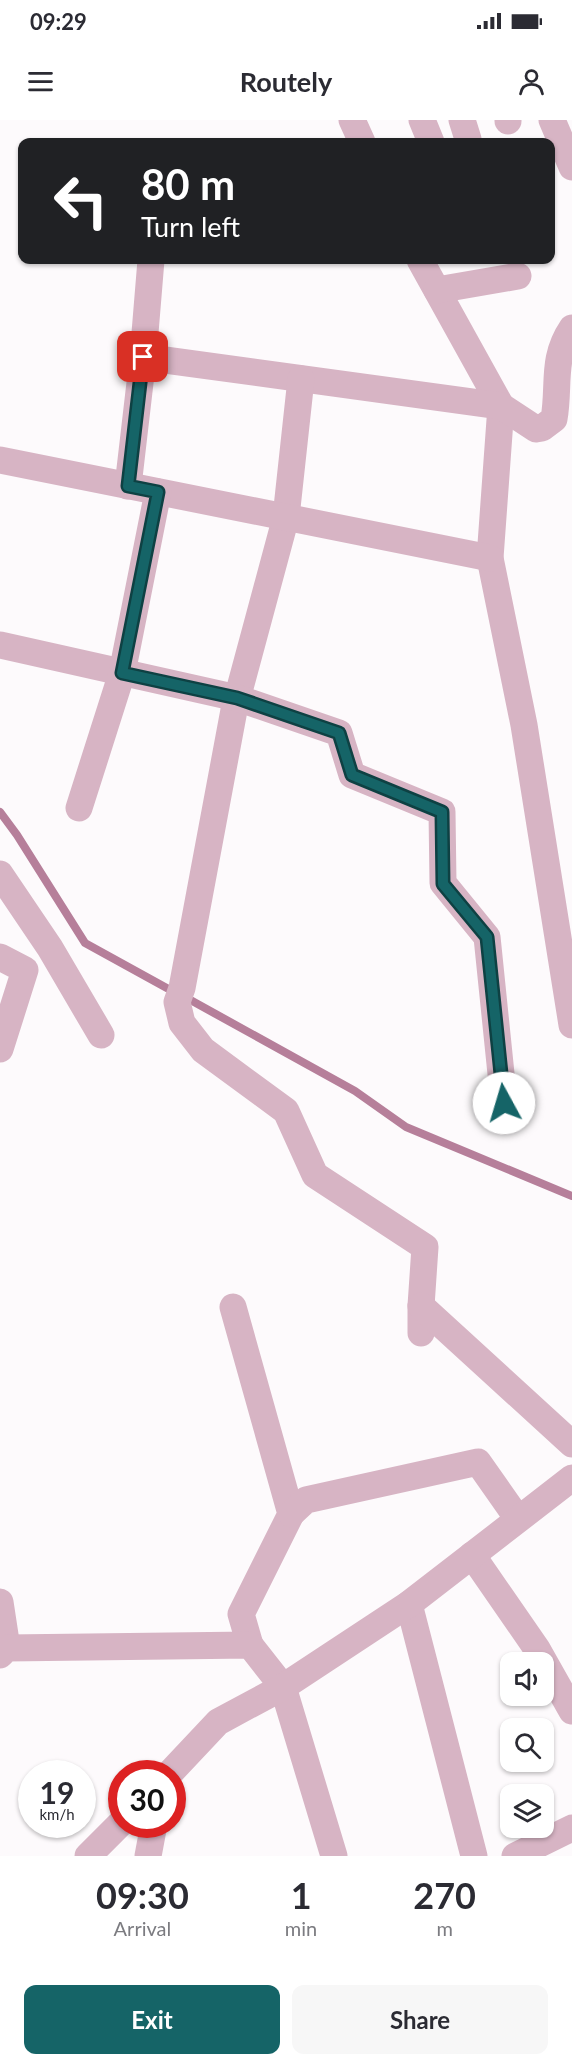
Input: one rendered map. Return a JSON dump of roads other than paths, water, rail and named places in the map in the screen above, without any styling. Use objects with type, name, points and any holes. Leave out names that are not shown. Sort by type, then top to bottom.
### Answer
[{"type":"street","points":[[352,120],[360,138]]},
{"type":"street","points":[[422,120],[429,138]]},
{"type":"street","points":[[552,120],[572,167]]},
{"type":"street","points":[[128,486],[143,357],[151,264]]},
{"type":"street","points":[[422,264],[501,406],[490,558],[524,725],[572,1025]]},
{"type":"street","points":[[437,290],[518,276]]},
{"type":"street","points":[[143,357],[501,406],[536,429],[543,428],[554,419],[558,357],[572,328]]},
{"type":"street","points":[[301,379],[285,517],[237,698],[180,995],[182,1023],[203,1050],[286,1111],[315,1175],[425,1247],[421,1333]]},
{"type":"street","points":[[0,460],[490,558]]},
{"type":"street","points":[[79,808],[122,673],[158,492]]},
{"type":"street","points":[[0,645],[237,698],[339,733],[352,775],[442,812],[443,884],[487,937],[504,1103]]},
{"type":"street","points":[[0,874],[50,948],[101,1035]]},
{"type":"street","points":[[0,957],[26,970],[0,1049]]},
{"type":"street","points":[[421,1306],[572,1444]]},
{"type":"street","points":[[233,1307],[291,1514]]},
{"type":"street","points":[[334,1856],[283,1687],[250,1646],[241,1614],[291,1514],[306,1500],[478,1462],[518,1519]]},
{"type":"street","points":[[182,1760],[219,1722],[283,1687],[409,1604],[572,1478]]},
{"type":"street","points":[[472,1555],[537,1649],[572,1711]]},
{"type":"street","points":[[0,1602],[4,1651],[250,1646]]},
{"type":"street","points":[[409,1604],[474,1856]]},
{"type":"street","points":[[515,1856],[572,1828]]},
{"type":"street","points":[[88,1856],[108,1836]]},
{"type":"street","points":[[148,1856],[151,1838]]},
{"type":"waterway","points":[[0,812],[85,943],[174,992]]},
{"type":"waterway","points":[[185,997],[355,1091],[406,1127],[572,1196]]}]
